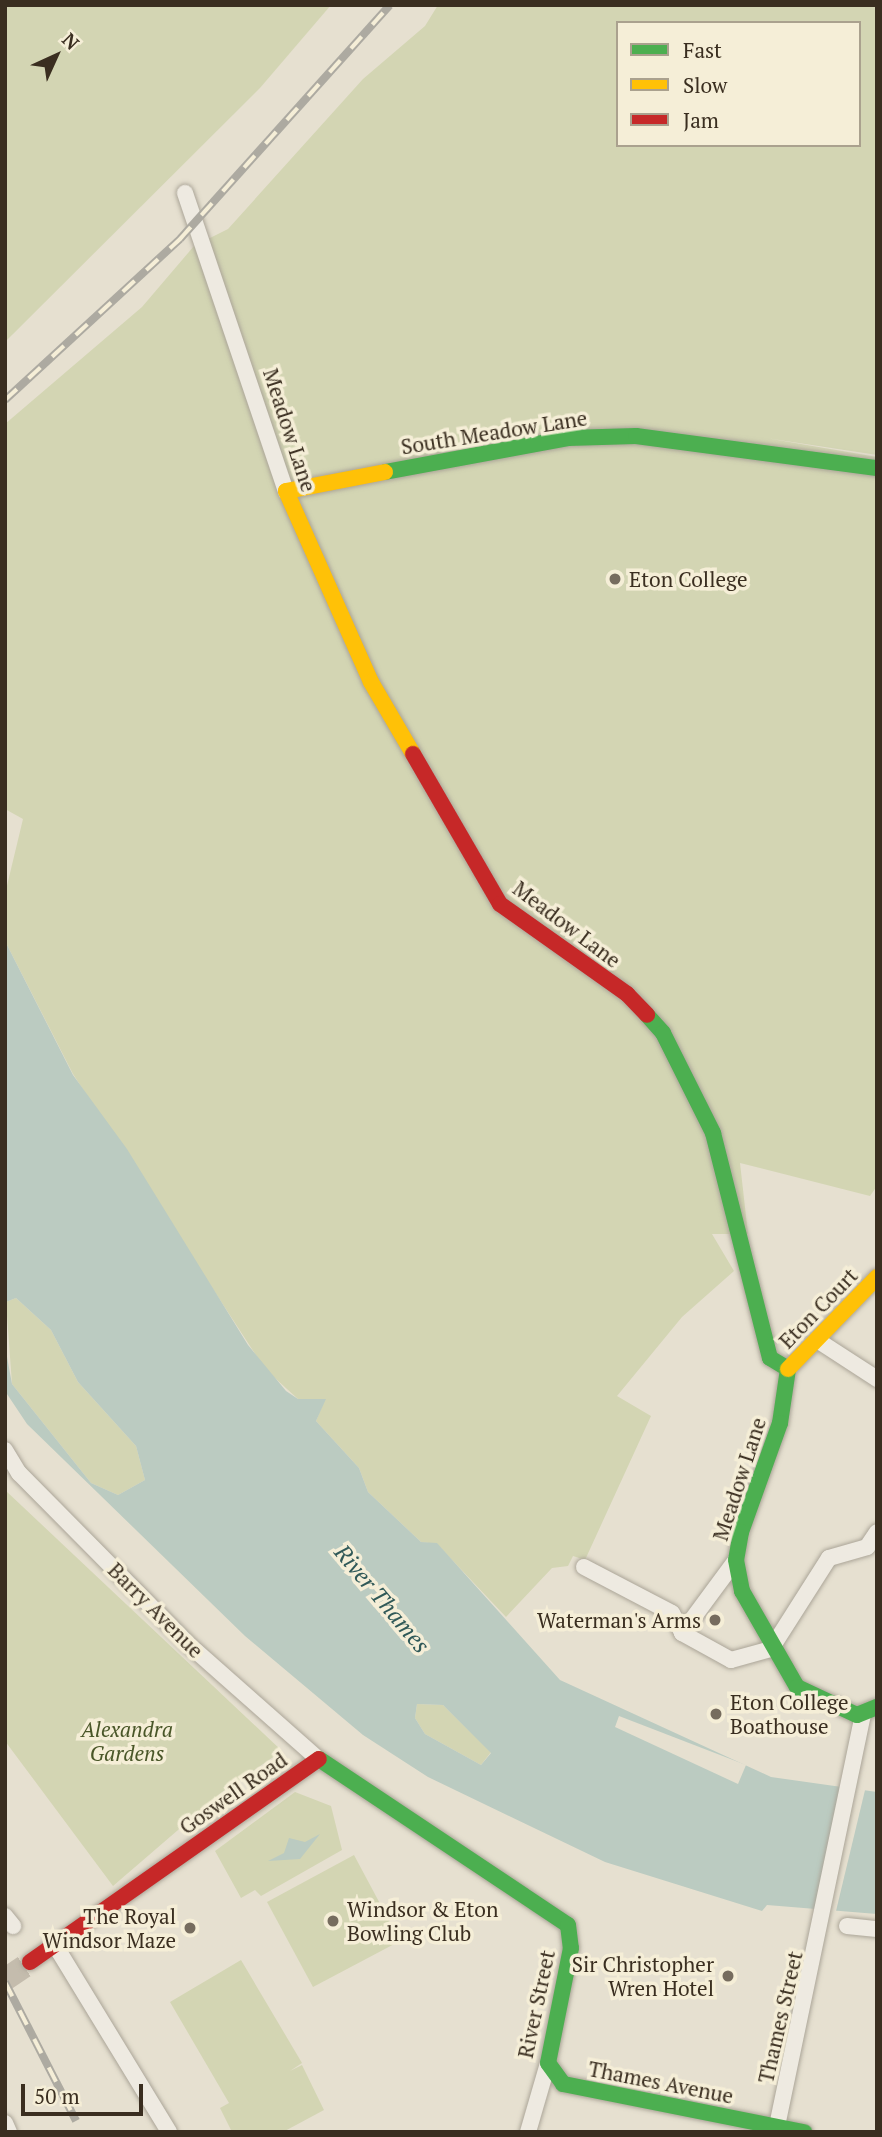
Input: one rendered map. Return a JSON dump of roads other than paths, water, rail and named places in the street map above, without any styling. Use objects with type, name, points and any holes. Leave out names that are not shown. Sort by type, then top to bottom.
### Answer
[{"type":"street","name":"Meadow Lane","points":[[185,193],[286,491],[371,682],[500,904],[627,994],[663,1033],[713,1133],[770,1358],[788,1369],[780,1423],[736,1560],[742,1591],[771,1649],[797,1687],[870,1711]]},
{"type":"street","name":"South Meadow Lane","points":[[286,491],[568,438],[636,436],[877,468]]},
{"type":"street","name":"Eton Court","points":[[788,1369],[877,1277]]},
{"type":"street","points":[[817,1340],[877,1379]]},
{"type":"street","name":"Barry Avenue","points":[[5,1450],[187,1643],[318,1759]]},
{"type":"street","points":[[584,1567],[672,1613],[682,1633],[731,1660],[771,1649],[829,1558],[867,1547],[877,1532]]},
{"type":"street","points":[[682,1633],[736,1560]]},
{"type":"street","name":"Thames Street","points":[[776,2129],[870,1711]]},
{"type":"street","name":"Goswell Road","points":[[30,1962],[318,1759],[568,1925]]},
{"type":"street","name":"River Street","points":[[528,2132],[548,2063],[571,1948],[568,1925]]},
{"type":"street","points":[[847,1926],[877,1929]]},
{"type":"street","points":[[55,1945],[169,2132]]},
{"type":"street","name":"Thames Avenue","points":[[548,2063],[563,2084],[776,2129],[804,2132]]},
{"type":"street","points":[[5,2123],[9,2132]]},
{"type":"water","name":"River Thames","points":[[5,941],[73,1075],[127,1149],[248,1345],[286,1391],[298,1399],[326,1399],[316,1421],[359,1468],[368,1492],[421,1542],[437,1543],[560,1680],[771,1777],[877,1792],[877,1914],[767,1905],[762,1911],[605,1862],[428,1777],[363,1735],[245,1636],[27,1424],[5,1391],[5,1346],[12,1384],[91,1483],[118,1495],[145,1480],[136,1446],[78,1382],[51,1330],[16,1298],[6,1302],[5,1313]],"holes":[[[417,1704],[443,1705],[491,1753],[481,1765],[425,1734],[415,1718]]]},
{"type":"water","points":[[320,1834],[300,1859],[268,1861],[284,1853],[289,1838],[305,1842]]},
{"type":"tunnel","points":[[5,1979],[30,1962]]},
{"type":"railway","points":[[5,400],[180,239],[390,5]]},
{"type":"railway","points":[[5,1982],[76,2121]]},
{"type":"place","name":"Eton College","points":[[615,579]]},
{"type":"place","name":"Waterman's Arms","points":[[715,1620]]},
{"type":"place","name":"Eton College Boathouse","points":[[716,1714]]},
{"type":"place","name":"Windsor & Eton Bowling Club","points":[[333,1921]]},
{"type":"place","name":"The Royal Windsor Maze","points":[[190,1928]]},
{"type":"place","name":"Sir Christopher Wren Hotel","points":[[728,1976]]},
{"type":"park label","name":"Alexandra Gardens","points":[[127,1741]]}]
